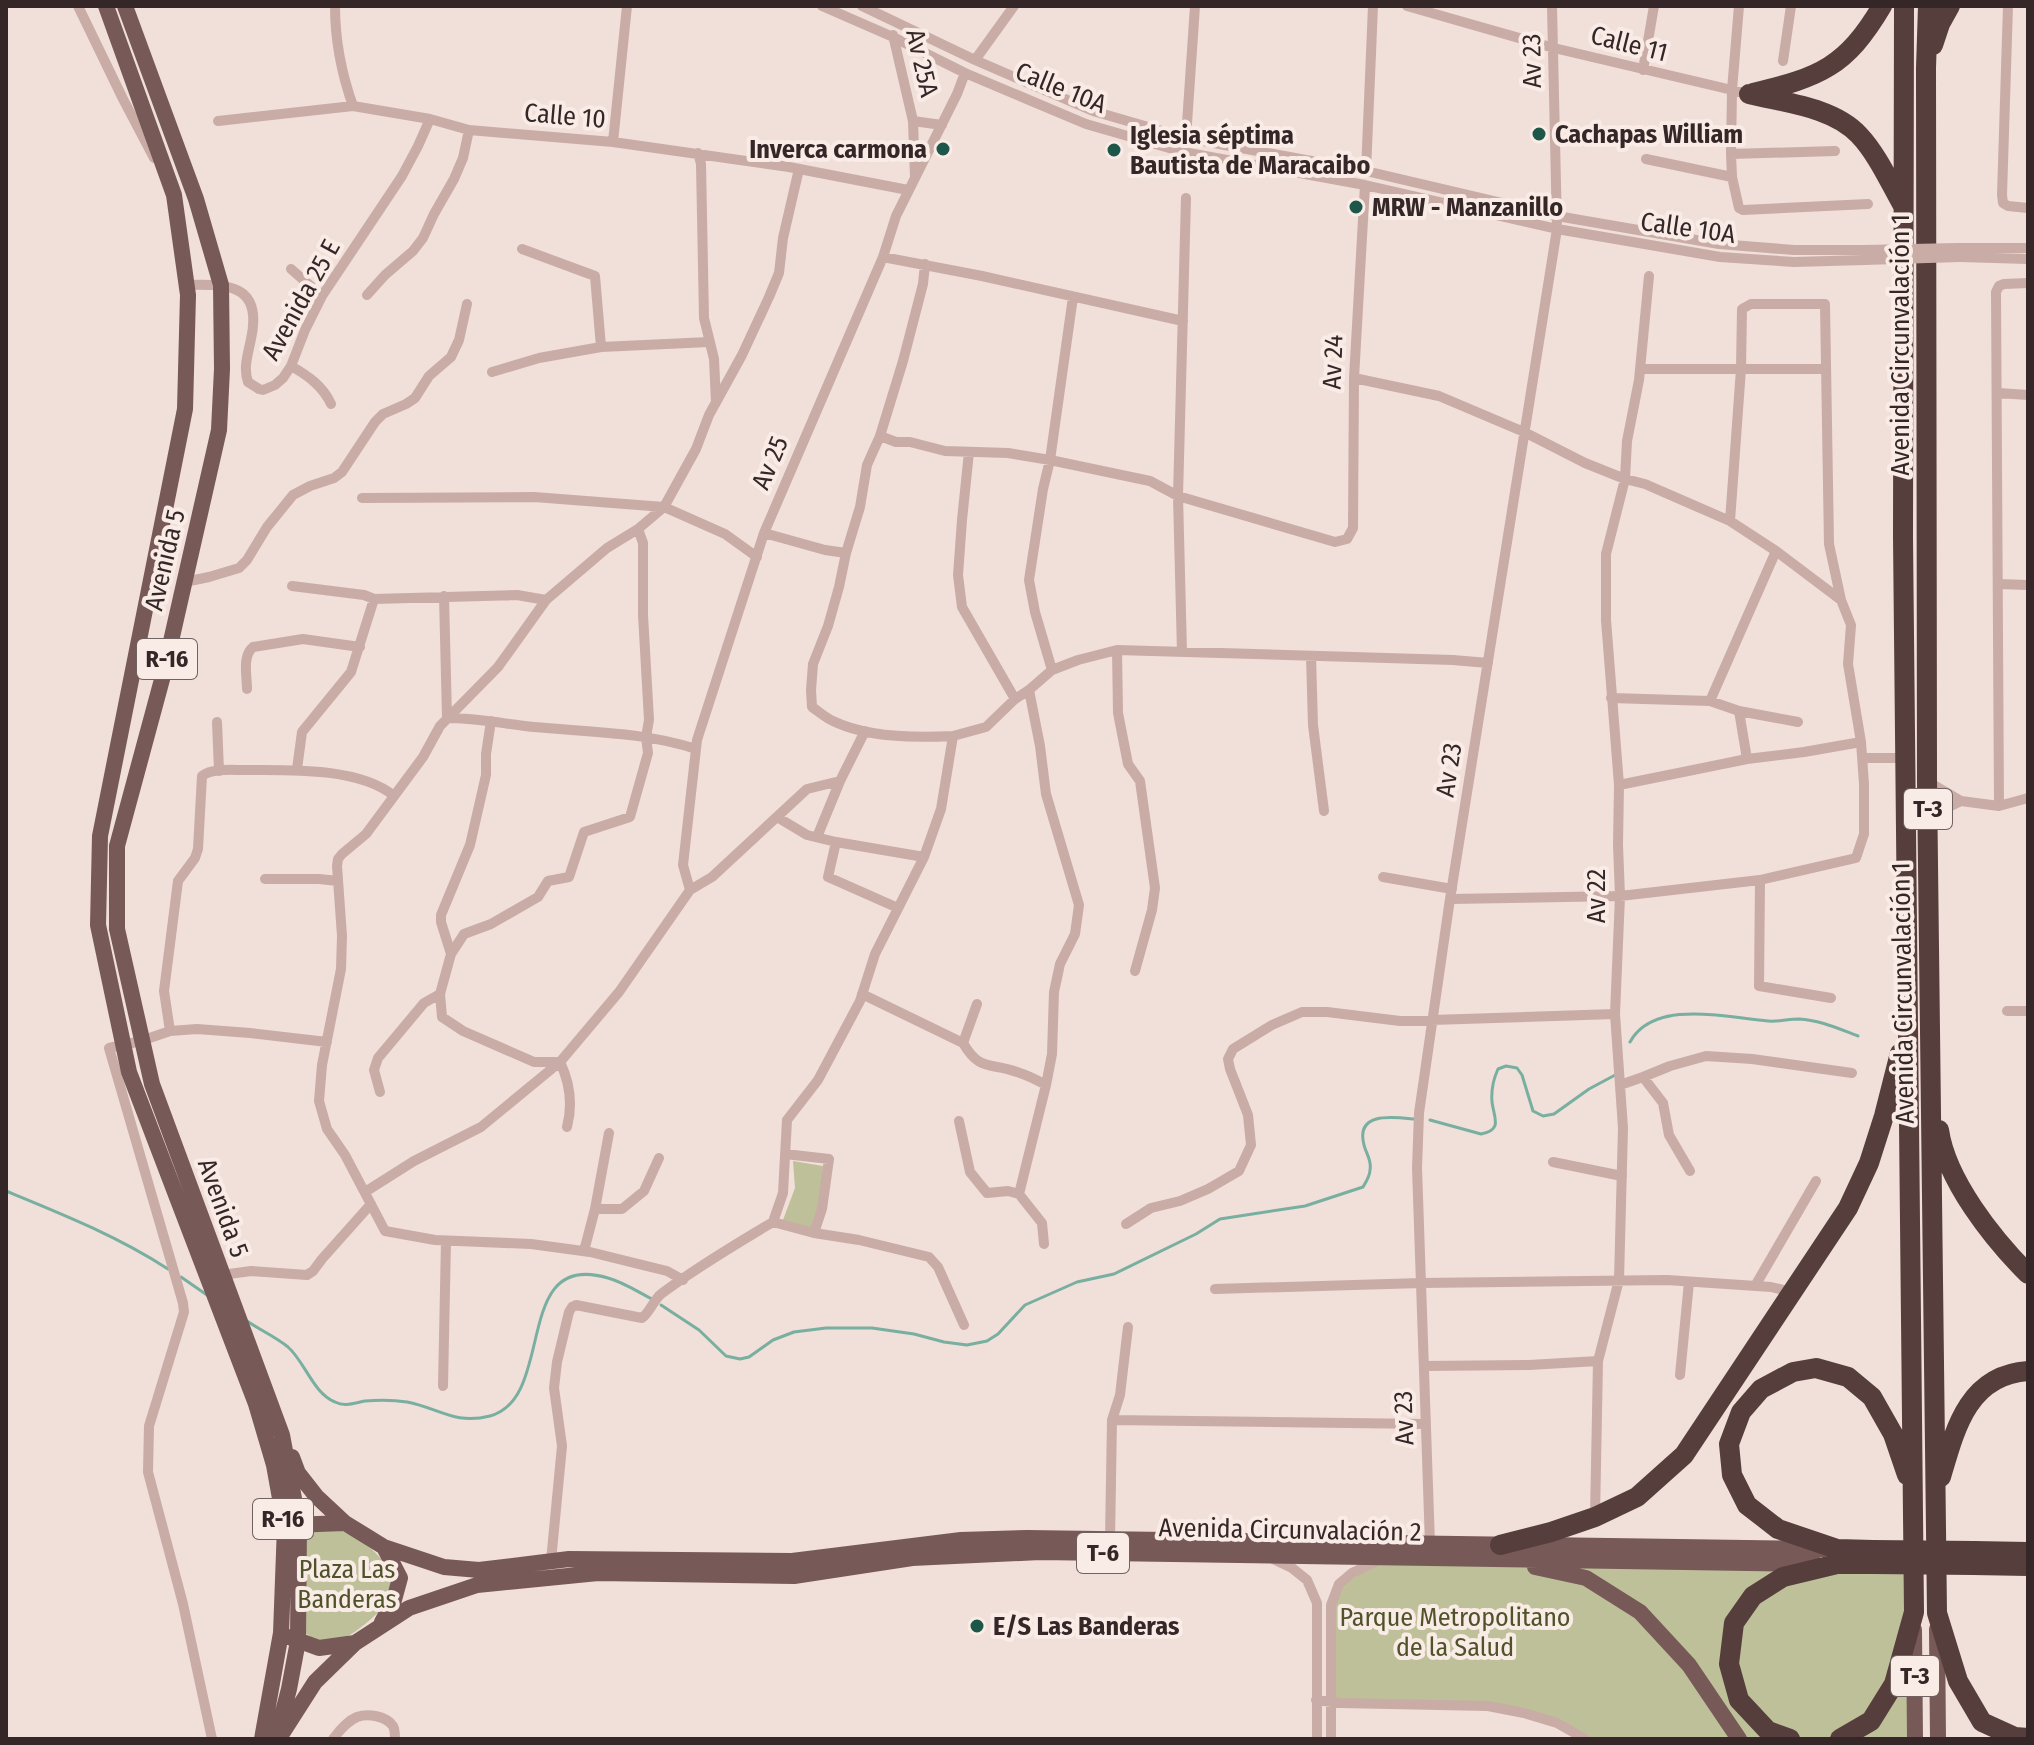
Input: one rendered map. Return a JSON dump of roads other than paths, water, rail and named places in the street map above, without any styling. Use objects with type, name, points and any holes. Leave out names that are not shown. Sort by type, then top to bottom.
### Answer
[{"type":"highway","points":[[1741,92],[1789,85],[1818,74],[1845,56],[1867,32],[1882,6]]},
{"type":"highway","name":"Avenida Circunvalación 1","points":[[1904,6],[1903,537],[1914,1612]]},
{"type":"highway","name":"Avenida Circunvalación 1","points":[[1928,6],[1927,781],[1937,1613]]},
{"type":"highway","points":[[1926,68],[1940,24],[1950,6]]},
{"type":"highway","points":[[1741,92],[1812,109],[1841,120],[1859,134],[1903,206]]},
{"type":"highway","points":[[1499,1552],[1595,1517],[1637,1497],[1684,1455],[1848,1208],[1869,1163],[1907,1025]]},
{"type":"highway","points":[[1930,1069],[1941,1145],[1966,1198],[2009,1255],[2028,1274]]},
{"type":"highway","points":[[1837,1557],[1778,1529],[1747,1505],[1732,1475],[1729,1444],[1741,1412],[1761,1389],[1793,1372],[1816,1368],[1848,1377],[1872,1397],[1893,1434],[1913,1494]]},
{"type":"highway","points":[[1936,1496],[1956,1429],[1972,1399],[1995,1379],[2028,1371]]},
{"type":"highway","points":[[1790,1739],[1768,1731],[1739,1700],[1729,1664],[1734,1623],[1753,1596],[1783,1577],[1837,1557]]},
{"type":"highway","name":"Avenida Circunvalación 2","points":[[1837,1557],[2027,1559]]},
{"type":"highway","points":[[1840,1739],[1871,1721],[1894,1684],[1914,1612]]},
{"type":"highway","points":[[1937,1613],[1958,1681],[1982,1722],[2015,1737],[2028,1738]]},
{"type":"main road","name":"Avenida 5","points":[[106,6],[174,195],[188,295],[185,409],[100,836],[98,925],[129,1072],[282,1435],[292,1525],[298,1641],[277,1739]]},
{"type":"main road","name":"Avenida 5","points":[[125,6],[196,199],[221,285],[222,369],[219,430],[164,672],[117,846],[117,929],[152,1084],[222,1275],[227,1308],[292,1525],[281,1633],[262,1739]]},
{"type":"main road","name":"Avenida Circunvalación 2","points":[[282,1435],[298,1473],[316,1496],[345,1523],[384,1547],[444,1567],[479,1570],[569,1559],[792,1561],[961,1540],[1430,1544],[1499,1552]]},
{"type":"main road","points":[[292,1525],[345,1523]]},
{"type":"main road","points":[[380,1626],[394,1600],[400,1578],[384,1547]]},
{"type":"main road","name":"Avenida Circunvalación 2","points":[[277,1739],[315,1682],[355,1643],[409,1608],[477,1585],[598,1573],[794,1576],[912,1558],[1040,1552],[1388,1557],[1499,1552],[1837,1557]]},
{"type":"main road","points":[[1499,1552],[1586,1578],[1640,1612],[1689,1665],[1739,1739]]},
{"type":"main road","name":"Avenida Circunvalación 1","points":[[1914,1612],[1915,1739]]},
{"type":"main road","name":"Avenida Circunvalación 1","points":[[1937,1613],[1938,1739]]},
{"type":"main road","name":"T-6","points":[[281,1633],[319,1648],[355,1643]]},
{"type":"street","points":[[78,6],[174,195]]},
{"type":"street","points":[[335,6],[337,35],[353,106]]},
{"type":"street","points":[[613,142],[627,6]]},
{"type":"street","name":"Calle 10A","points":[[822,6],[965,73],[1086,124],[1169,148],[1365,185],[1557,229],[1720,257],[1794,262],[1864,255]]},
{"type":"street","name":"Calle 10A","points":[[862,6],[975,60],[1093,111],[1186,138],[1366,171],[1557,216],[1719,244],[1864,255]]},
{"type":"street","name":"Av 25A","points":[[887,6],[913,121],[915,178]]},
{"type":"street","points":[[975,60],[1014,6]]},
{"type":"street","points":[[1186,138],[1195,6]]},
{"type":"street","points":[[1366,171],[1373,6]]},
{"type":"street","name":"Calle 11","points":[[1407,6],[1554,48],[1741,92]]},
{"type":"street","name":"Av 23","points":[[1430,1544],[1417,1154],[1419,1113],[1557,229],[1552,6]]},
{"type":"street","points":[[1643,70],[1654,6]]},
{"type":"street","points":[[1739,6],[1741,92],[1731,154],[1739,208],[1868,204]]},
{"type":"street","points":[[1783,61],[1791,6]]},
{"type":"street","points":[[2008,6],[2002,195],[2003,203],[2008,206],[2028,208]]},
{"type":"street","name":"Av 25","points":[[690,890],[683,865],[697,740],[764,533],[883,257],[896,216],[965,73]]},
{"type":"street","name":"Calle 10","points":[[218,121],[353,106],[430,119],[469,130],[613,142],[698,153],[908,190]]},
{"type":"street","name":"Avenida 25 E","points":[[221,285],[244,294],[249,301],[253,329],[245,365],[248,382],[259,389],[267,389],[283,378],[291,366],[322,296],[402,176],[430,119]]},
{"type":"street","points":[[913,121],[942,125]]},
{"type":"street","points":[[367,295],[423,238],[463,158],[469,130]]},
{"type":"street","points":[[1731,154],[1835,151]]},
{"type":"street","points":[[698,153],[701,164],[704,318],[714,359],[716,403]]},
{"type":"street","points":[[1646,159],[1732,177]]},
{"type":"street","points":[[683,1280],[667,1271],[584,1251],[531,1244],[435,1240],[385,1231],[345,1155],[327,1129],[319,1101],[341,969],[338,859],[366,834],[423,757],[440,726],[498,667],[546,600],[607,548],[638,529],[664,507],[756,327],[779,273],[783,238],[799,169]]},
{"type":"street","name":"Av 24","points":[[1178,496],[1335,542],[1347,539],[1353,528],[1354,378],[1365,185]]},
{"type":"street","points":[[1182,652],[1178,496],[1186,198]]},
{"type":"street","points":[[1864,255],[2028,248]]},
{"type":"street","points":[[522,249],[595,276],[601,347]]},
{"type":"street","points":[[1959,253],[2028,259]]},
{"type":"street","points":[[883,257],[1183,321]]},
{"type":"street","points":[[925,264],[923,284],[903,361],[880,436],[867,465],[860,507],[828,626],[813,664],[812,707],[832,721],[865,731],[897,737],[953,736],[986,727],[1052,670],[1117,650],[1488,663]]},
{"type":"street","points":[[291,269],[322,296]]},
{"type":"street","name":"Av 22","points":[[1595,1517],[1598,1361],[1619,1280],[1623,1128],[1615,1014],[1620,896],[1619,785],[1606,620],[1606,554],[1625,479],[1627,441],[1640,369],[1649,276]]},
{"type":"street","points":[[1999,806],[1996,292],[2004,284],[2028,283]]},
{"type":"street","points":[[186,285],[221,285]]},
{"type":"street","points":[[1052,670],[1029,580],[1073,297]]},
{"type":"street","points":[[185,582],[239,568],[293,495],[342,472],[375,422],[383,414],[415,398],[429,376],[451,357],[459,340],[467,304]]},
{"type":"street","points":[[1383,877],[1451,894],[1620,896],[1760,880],[1856,858],[1864,834],[1863,758],[1848,664],[1851,625],[1841,600],[1829,544],[1825,304],[1751,304],[1742,309],[1730,521]]},
{"type":"street","points":[[492,372],[539,358],[601,347],[709,342]]},
{"type":"street","points":[[291,366],[309,376],[331,404]]},
{"type":"street","points":[[1640,369],[1826,369]]},
{"type":"street","points":[[1354,378],[1439,396],[1524,432],[1585,463],[1645,484],[1730,521],[1841,600]]},
{"type":"street","points":[[1998,393],[2028,395]]},
{"type":"street","points":[[880,436],[945,451],[1008,453],[1050,460],[1150,481],[1178,496]]},
{"type":"street","points":[[969,452],[958,575],[962,607],[1015,699]]},
{"type":"street","points":[[362,498],[534,497],[664,507],[725,534],[757,557]]},
{"type":"street","points":[[560,1062],[534,1062],[463,1031],[442,1017],[440,994],[451,954],[464,934],[491,924],[538,897],[548,881],[569,877],[584,832],[630,817],[648,753],[646,737],[649,720],[643,615],[643,543],[638,529]]},
{"type":"street","points":[[764,533],[846,553]]},
{"type":"street","points":[[1710,701],[1776,551]]},
{"type":"street","points":[[1998,584],[2028,585]]},
{"type":"street","points":[[292,586],[374,599],[517,595],[546,600]]},
{"type":"street","points":[[444,596],[447,718]]},
{"type":"street","points":[[297,769],[302,732],[351,672],[374,599]]},
{"type":"street","points":[[247,689],[246,656],[253,647],[303,639],[360,647]]},
{"type":"street","points":[[1117,650],[1118,713],[1128,764],[1140,781],[1155,888],[1135,971]]},
{"type":"street","points":[[1311,656],[1313,725],[1324,811]]},
{"type":"street","points":[[1019,1194],[1046,1085],[1053,1043],[1054,992],[1060,964],[1075,934],[1079,905],[1046,794],[1029,690]]},
{"type":"street","points":[[1611,698],[1710,701],[1739,711],[1798,722]]},
{"type":"street","points":[[1739,711],[1747,759]]},
{"type":"street","points":[[447,718],[473,718],[519,726],[646,737],[696,749]]},
{"type":"street","points":[[451,954],[441,915],[470,845],[486,775],[491,721]]},
{"type":"street","points":[[217,722],[219,771]]},
{"type":"street","points":[[817,837],[865,731]]},
{"type":"street","points":[[551,1561],[562,1446],[554,1388],[569,1312],[576,1305],[642,1318],[658,1297],[724,1251],[773,1222],[783,1193],[787,1120],[818,1080],[862,994],[875,954],[924,857],[941,809],[953,736]]},
{"type":"street","points":[[1619,785],[1747,759],[1861,742]]},
{"type":"street","points":[[1863,758],[1905,758]]},
{"type":"street","points":[[170,1031],[164,991],[178,881],[198,849],[202,776],[208,771],[297,769],[352,777],[384,787],[394,796]]},
{"type":"street","points":[[365,1192],[414,1161],[481,1127],[560,1062],[619,992],[690,890],[712,877],[807,789],[840,781]]},
{"type":"street","points":[[1927,781],[1961,801],[1999,806],[2028,798]]},
{"type":"street","points":[[1928,817],[1961,801]]},
{"type":"street","points":[[777,817],[807,835],[924,857]]},
{"type":"street","points":[[836,842],[828,877],[898,908]]},
{"type":"street","points":[[265,879],[338,881]]},
{"type":"street","points":[[1760,880],[1759,986],[1831,998]]},
{"type":"street","points":[[380,1092],[374,1070],[378,1058],[424,1003],[440,994]]},
{"type":"street","points":[[862,994],[963,1043],[977,1061],[990,1067],[1014,1071],[1046,1085]]},
{"type":"street","points":[[963,1043],[977,1004]]},
{"type":"street","points":[[2007,1011],[2028,1011]]},
{"type":"street","points":[[1126,1224],[1151,1208],[1180,1201],[1239,1171],[1251,1145],[1248,1115],[1228,1059],[1233,1049],[1272,1025],[1302,1012],[1400,1021],[1615,1014]]},
{"type":"street","points":[[212,1739],[183,1604],[148,1472],[149,1426],[184,1312],[178,1280],[144,1175],[109,1048],[170,1031],[197,1029],[327,1042]]},
{"type":"street","points":[[1620,1085],[1706,1056],[1852,1073]]},
{"type":"street","points":[[560,1062],[567,1077],[572,1110],[567,1127]]},
{"type":"street","points":[[1643,1077],[1663,1103],[1669,1135],[1690,1171]]},
{"type":"street","points":[[959,1121],[970,1172],[987,1193],[1008,1191],[1019,1194],[1042,1223],[1044,1244]]},
{"type":"street","points":[[584,1251],[609,1133]]},
{"type":"street","points":[[785,1154],[829,1159],[822,1209],[814,1233]]},
{"type":"street","points":[[595,1209],[622,1209],[644,1191],[659,1158]]},
{"type":"street","points":[[1553,1162],[1622,1176]]},
{"type":"street","points":[[1755,1286],[1816,1181]]},
{"type":"street","points":[[222,1275],[251,1271],[307,1275],[371,1204]]},
{"type":"street","points":[[773,1222],[929,1257],[938,1267],[964,1325]]},
{"type":"street","points":[[443,1386],[446,1241]]},
{"type":"street","points":[[1215,1289],[1619,1280],[1771,1287],[1792,1292]]},
{"type":"street","points":[[1680,1375],[1689,1282]]},
{"type":"street","points":[[1110,1540],[1112,1420],[1120,1395],[1128,1327]]},
{"type":"street","points":[[1424,1366],[1598,1361]]},
{"type":"street","points":[[1112,1420],[1426,1424]]},
{"type":"street","points":[[1266,1555],[1292,1568],[1307,1580],[1317,1603],[1317,1739]]},
{"type":"street","points":[[1331,1739],[1331,1605],[1339,1584],[1352,1573],[1388,1557]]},
{"type":"street","points":[[1316,1700],[1488,1706],[1557,1723],[1585,1739]]},
{"type":"street","points":[[333,1739],[348,1722],[370,1715],[385,1719],[393,1727],[395,1739]]},
{"type":"waterway","points":[[1630,1042],[1641,1028],[1656,1020],[1693,1014],[1772,1021],[1807,1020],[1858,1036]]},
{"type":"waterway","points":[[1430,1120],[1481,1134],[1492,1130],[1496,1122],[1493,1085],[1498,1069],[1506,1066],[1517,1068],[1533,1111],[1543,1116],[1554,1114],[1617,1074]]},
{"type":"waterway","points":[[661,1305],[699,1330],[726,1356],[740,1359],[794,1332],[826,1328],[872,1328],[967,1345],[987,1341],[998,1334],[1025,1305],[1077,1282],[1114,1274],[1220,1219],[1305,1206],[1363,1187],[1369,1177],[1370,1166],[1364,1145],[1365,1126],[1378,1118],[1414,1119]]},
{"type":"waterway","points":[[6,1191],[109,1236],[168,1269]]},
{"type":"waterway","points":[[247,1321],[288,1347],[315,1385],[335,1402],[402,1401],[456,1417],[477,1418],[490,1416],[510,1404],[523,1383],[546,1304],[558,1285],[578,1275],[608,1278],[652,1299]]},
{"type":"waterway","points":[[181,1277],[207,1295]]},
{"type":"place","name":"Cachapas William","points":[[1539,134]]},
{"type":"place","name":"Inverca carmona","points":[[943,149]]},
{"type":"place","name":"Iglesia séptima Bautista de Maracaibo","points":[[1114,150]]},
{"type":"place","name":"MRW - Manzanillo","points":[[1356,207]]},
{"type":"place","name":"E/S Las Banderas","points":[[977,1626]]},
{"type":"park label","name":"Plaza Las Banderas","points":[[347,1584]]},
{"type":"park label","name":"Parque Metropolitano de la Salud","points":[[1455,1632]]}]
